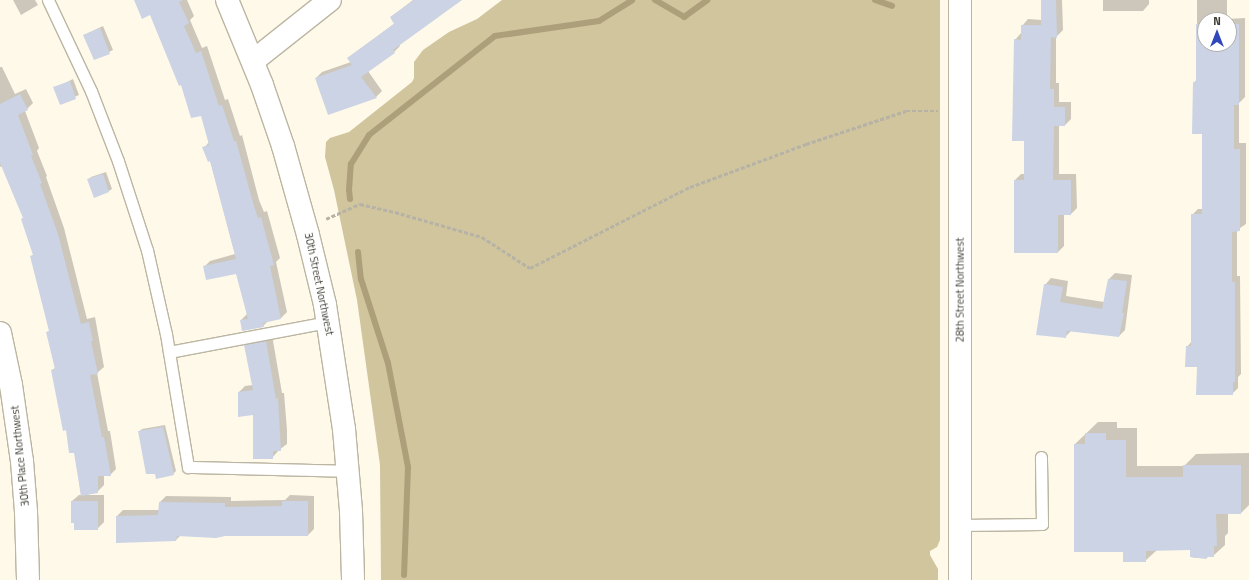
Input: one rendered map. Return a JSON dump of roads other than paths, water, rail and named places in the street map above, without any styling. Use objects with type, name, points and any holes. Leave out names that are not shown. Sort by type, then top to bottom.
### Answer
[{"type":"street","name":"30th Street Northwest","points":[[227,0],[253,61],[292,176],[318,272],[341,402],[348,471],[353,580]]},
{"type":"street","points":[[253,61],[330,0]]},
{"type":"street","name":"28th Street Northwest","points":[[960,0],[960,580]]},
{"type":"street","name":"30th Place Northwest","points":[[0,333],[11,385],[22,461],[26,512],[28,580]]},
{"type":"lane","points":[[48,0],[91,91],[118,161],[147,250],[169,352],[188,467],[348,471]]},
{"type":"lane","points":[[169,352],[328,322]]},
{"type":"lane","points":[[960,525],[1042,524],[1041,457]]},
{"type":"waterway","points":[[350,199],[349,190],[351,164],[369,135],[495,36],[599,21],[632,0]]},
{"type":"waterway","points":[[655,0],[684,17],[707,0]]},
{"type":"waterway","points":[[875,0],[892,6]]},
{"type":"waterway","points":[[358,252],[361,279],[388,363],[408,467],[404,575]]}]
